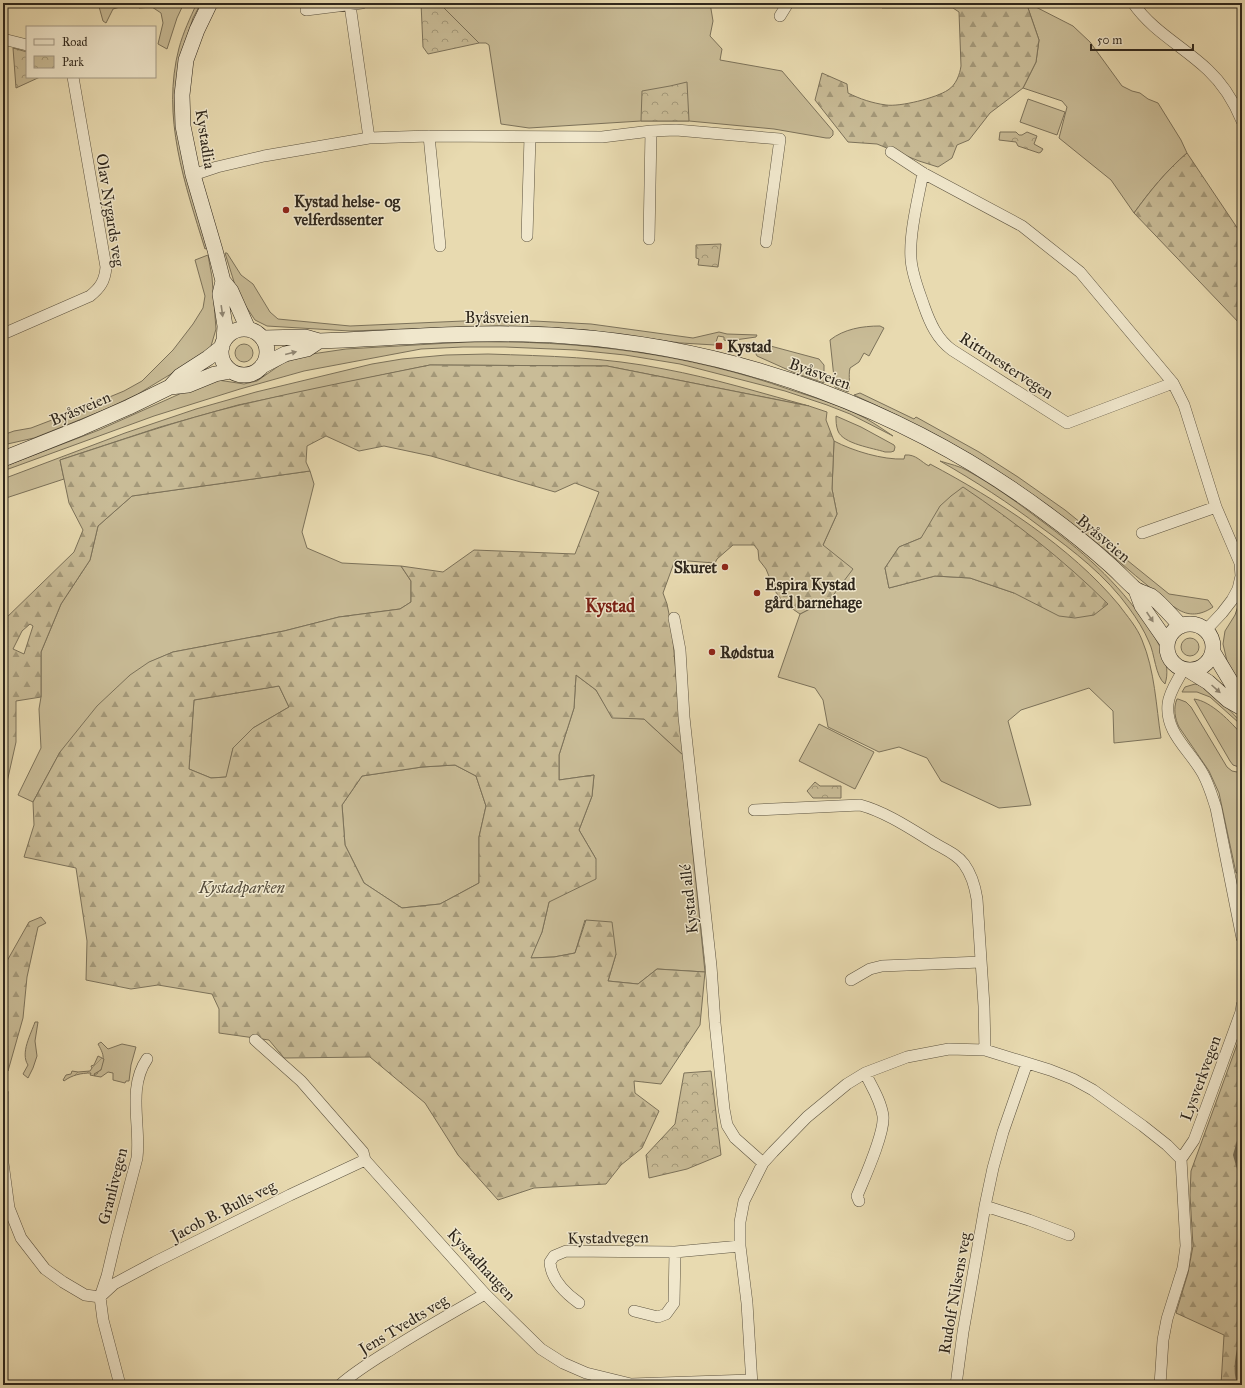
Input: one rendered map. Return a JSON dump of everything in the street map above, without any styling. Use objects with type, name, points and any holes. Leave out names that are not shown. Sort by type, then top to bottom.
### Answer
[{"type":"main road","name":"Kystadlia","points":[[210,3],[197,30],[186,60],[182,95],[184,126],[193,175],[223,281],[231,291],[248,329]]},
{"type":"main road","name":"Kystadlia","points":[[223,281],[220,294],[225,326],[223,344]]},
{"type":"main road","points":[[248,329],[256,332],[263,338],[267,346],[266,360],[262,366],[251,374],[237,374],[231,371],[222,360],[221,353],[223,344],[233,331],[248,329]]},
{"type":"main road","name":"Byåsveien","points":[[263,338],[305,338],[319,341],[439,335],[530,334],[567,336],[644,345],[714,358],[817,389],[860,406],[914,432],[952,452],[1018,494],[1047,514],[1108,564],[1136,590],[1151,596],[1181,626]]},
{"type":"main road","name":"Byåsveien","points":[[262,366],[285,354],[307,349],[319,341]]},
{"type":"main road","name":"Byåsveien","points":[[170,387],[180,376],[208,358],[223,344]]},
{"type":"main road","name":"Byåsveien","points":[[3,459],[81,428],[170,387],[188,385],[216,374],[231,371]]},
{"type":"main road","name":"Byåsveien","points":[[1136,590],[1142,606],[1167,642]]},
{"type":"main road","points":[[1187,670],[1198,669],[1204,666],[1210,660],[1213,652],[1211,636],[1206,630],[1190,624],[1181,626],[1174,630],[1167,642],[1166,649],[1172,662],[1208,682],[1228,700],[1242,708]]},
{"type":"main road","points":[[1213,652],[1237,692],[1242,708]]},
{"type":"street","points":[[306,10],[362,3]]},
{"type":"street","points":[[780,16],[788,3]]},
{"type":"street","points":[[1133,3],[1140,13],[1158,30],[1209,70],[1234,104],[1242,121]]},
{"type":"street","points":[[350,5],[369,138]]},
{"type":"street","points":[[3,39],[26,45]]},
{"type":"street","name":"Olav Nygards veg","points":[[3,334],[90,296],[103,282],[106,267],[73,78]]},
{"type":"street","points":[[193,175],[218,167],[264,156],[369,138],[429,136],[602,137],[651,131],[676,130],[780,139],[766,242]]},
{"type":"street","points":[[649,239],[651,131]]},
{"type":"street","points":[[429,136],[440,246]]},
{"type":"street","points":[[527,236],[530,137]]},
{"type":"street","points":[[891,152],[923,173],[1022,226],[1080,272],[1173,383],[1184,405],[1216,507],[1240,563],[1241,576],[1238,589],[1222,613],[1206,630]]},
{"type":"street","name":"Rittmestervegen","points":[[923,173],[910,247],[912,271],[928,318],[944,344],[1067,423],[1173,383]]},
{"type":"street","points":[[1142,534],[1216,507]]},
{"type":"street","name":"Kystad allé","points":[[674,618],[680,650],[684,718],[711,966],[724,1109],[727,1125],[735,1138],[763,1163]]},
{"type":"street","points":[[1187,670],[1172,691],[1168,702],[1169,721],[1172,730],[1203,773],[1210,789],[1216,808],[1242,938]]},
{"type":"street","points":[[754,810],[860,805],[903,824],[954,854],[965,865],[974,884],[977,899],[984,1006],[984,1050]]},
{"type":"street","points":[[851,980],[870,969],[882,966],[981,962]]},
{"type":"street","name":"Lysverkvegen","points":[[1181,1159],[1194,1140],[1204,1116],[1241,1012],[1242,1005]]},
{"type":"street","name":"Kystadhaugen","points":[[255,1040],[301,1081],[363,1152],[366,1160],[485,1294],[541,1349],[563,1363],[586,1372],[631,1384],[752,1382]]},
{"type":"street","points":[[752,1382],[747,1303],[740,1246],[740,1222],[744,1201],[763,1163],[807,1117],[847,1084],[865,1073],[907,1057],[949,1049],[984,1050],[1073,1079],[1093,1090],[1143,1126],[1181,1159],[1186,1246],[1182,1268],[1167,1319],[1163,1340],[1160,1385]]},
{"type":"street","name":"Granlivegen","points":[[120,1385],[103,1320],[100,1297],[107,1276],[137,1158],[139,1145],[136,1087],[142,1066],[147,1059]]},
{"type":"street","name":"Rudolf Nilsens veg","points":[[956,1385],[963,1332],[993,1168],[1003,1132],[1027,1063]]},
{"type":"street","points":[[859,1201],[857,1196],[880,1134],[883,1118],[876,1095],[865,1073]]},
{"type":"street","points":[[3,1094],[4,1163],[8,1208],[21,1238],[45,1269],[63,1282],[85,1294],[100,1297]]},
{"type":"street","name":"Jacob B. Bulls veg","points":[[100,1297],[114,1284],[155,1262],[290,1194],[366,1160]]},
{"type":"street","points":[[985,1206],[1069,1235]]},
{"type":"street","name":"Kystadvegen","points":[[579,1303],[571,1297],[555,1280],[550,1270],[550,1262],[554,1256],[566,1251],[675,1252],[740,1246]]},
{"type":"street","points":[[634,1311],[658,1317],[666,1314],[674,1303],[675,1252]]},
{"type":"street","name":"Jens Tvedts veg","points":[[340,1385],[352,1374],[433,1323],[485,1294]]},
{"type":"green space","points":[[98,3],[134,3],[113,9],[106,23],[103,21]]},
{"type":"green space","points":[[137,3],[184,3],[177,18],[167,49],[158,44],[163,23],[161,13],[152,7],[139,8]]},
{"type":"green space","points":[[197,3],[201,3],[193,18],[181,56],[203,234],[207,248],[205,249],[183,175],[174,125],[173,99],[174,74],[179,48]]},
{"type":"green space","points":[[421,3],[439,3],[479,43],[428,54],[423,47]]},
{"type":"green space","points":[[439,3],[710,3],[713,21],[710,36],[722,49],[720,60],[782,71],[833,131],[833,135],[830,138],[826,138],[774,129],[689,121],[641,121],[529,128],[501,124],[489,45],[486,43],[479,43]]},
{"type":"green space","points":[[884,3],[1024,3],[1028,8],[1039,40],[1036,62],[1023,88],[990,113],[969,140],[957,145],[952,158],[938,167],[877,144],[848,142],[815,100],[822,73],[847,84],[848,93],[866,100],[886,105],[900,105],[927,99],[951,88],[959,76],[961,66],[959,12],[953,8],[882,8]]},
{"type":"green space","points":[[1024,3],[1028,3],[1073,26],[1090,42],[1122,86],[1140,93],[1148,99],[1158,103],[1181,140],[1187,153],[1172,167],[1134,213],[1111,180],[1059,138],[1067,107],[1062,101],[1023,88],[1036,62],[1039,40],[1028,8]]},
{"type":"green space","points":[[13,48],[26,52],[26,78],[38,78],[16,88]]},
{"type":"green space","points":[[687,82],[689,121],[641,121],[642,91]]},
{"type":"green space","points":[[1028,99],[1065,112],[1057,135],[1020,122]]},
{"type":"green space","points":[[1000,132],[1016,132],[1019,135],[1022,135],[1027,132],[1037,136],[1034,144],[1043,149],[1039,153],[1018,146],[1016,142],[999,140]]},
{"type":"green space","points":[[1187,153],[1242,235],[1242,326],[1134,213],[1172,167]]},
{"type":"green space","points":[[721,244],[718,267],[698,265],[699,259],[696,258],[696,245]]},
{"type":"green space","points":[[225,253],[227,253],[241,275],[253,284],[270,312],[278,319],[350,326],[486,320],[534,321],[591,324],[693,338],[719,332],[727,334],[757,335],[756,337],[728,341],[724,340],[724,337],[718,336],[715,345],[681,343],[587,330],[541,327],[497,326],[350,331],[267,326],[255,320],[243,302],[235,285]]},
{"type":"green space","points":[[208,255],[212,277],[216,329],[211,346],[205,352],[138,394],[104,410],[34,438],[3,445],[3,435],[14,431],[31,428],[78,410],[124,391],[142,381],[173,350],[203,308],[205,296],[195,260]]},
{"type":"green space","points":[[880,326],[884,328],[869,356],[864,353],[859,362],[850,368],[848,392],[835,387],[830,340],[841,333],[854,329]]},
{"type":"green space","points":[[467,342],[550,343],[632,351],[672,358],[752,377],[819,399],[865,418],[893,436],[850,414],[827,405],[785,391],[680,364],[625,355],[576,350],[463,347],[421,349],[304,371],[154,416],[3,471],[3,467],[99,430],[184,392],[218,380],[244,384],[257,381],[283,363],[305,355],[346,349]]},
{"type":"green space","points":[[240,344],[248,344],[253,349],[251,360],[248,362],[240,362],[235,357],[235,349]]},
{"type":"green space","points":[[743,344],[763,344],[819,359],[824,365],[824,383],[795,373],[757,356],[753,348]]},
{"type":"green space","points":[[488,354],[576,358],[642,365],[701,377],[809,406],[607,366],[430,365],[238,405],[160,427],[60,460],[64,479],[3,499],[3,479],[125,433],[196,409],[256,392],[372,364],[402,359],[446,355]]},
{"type":"green space","name":"Kystadparken","points":[[430,365],[607,366],[809,406],[827,412],[826,420],[834,441],[832,489],[837,514],[823,545],[853,569],[831,598],[800,614],[784,603],[775,591],[766,569],[759,560],[758,550],[754,545],[733,545],[717,559],[715,563],[675,560],[663,593],[667,604],[672,629],[683,755],[644,719],[612,718],[596,690],[576,675],[574,708],[559,755],[559,780],[594,775],[592,796],[579,830],[596,859],[596,879],[549,902],[542,932],[531,958],[554,957],[575,953],[586,920],[612,922],[616,954],[608,981],[638,984],[657,969],[705,972],[700,1025],[661,1084],[634,1081],[635,1093],[659,1111],[642,1148],[621,1165],[606,1184],[534,1188],[498,1200],[458,1155],[425,1103],[370,1057],[284,1058],[269,1040],[219,1033],[219,1009],[212,994],[158,985],[131,989],[86,980],[87,941],[76,868],[24,857],[34,825],[33,802],[60,752],[97,706],[130,675],[149,662],[173,652],[284,631],[339,617],[400,609],[411,602],[411,581],[401,566],[443,572],[474,550],[575,554],[599,492],[575,483],[555,492],[431,456],[384,446],[359,451],[326,436],[307,446],[306,462],[310,471],[132,496],[98,526],[90,560],[61,604],[41,652],[41,697],[16,701],[16,742],[3,800],[3,621],[74,552],[83,530],[69,503],[60,460],[194,417],[240,405]],"holes":[[[30,624],[33,626],[24,654],[13,649],[22,631]],[[279,686],[289,707],[253,728],[233,748],[226,777],[211,778],[189,769],[194,700]],[[455,765],[476,776],[486,806],[479,837],[479,883],[440,904],[402,908],[364,883],[345,845],[342,805],[362,776],[422,767]]]},
{"type":"green space","points":[[860,393],[914,419],[916,417],[979,452],[1018,477],[1065,510],[1169,594],[1208,600],[1213,607],[1197,614],[1183,612],[1176,608],[1092,539],[1023,488],[970,454],[938,436],[854,395]]},
{"type":"green space","points":[[836,416],[861,427],[894,445],[894,451],[885,452],[859,445],[846,439],[838,431]]},
{"type":"green space","points":[[834,441],[859,451],[887,458],[904,459],[905,455],[909,455],[929,466],[930,464],[981,493],[1056,544],[1100,584],[1119,605],[1132,622],[1142,640],[1150,664],[1161,738],[1114,743],[1113,711],[1089,688],[1021,710],[1008,721],[1031,805],[999,808],[941,781],[927,758],[899,747],[879,752],[828,727],[823,700],[815,688],[778,677],[800,614],[831,598],[823,545],[837,514],[832,489]],"holes":[[[921,538],[1014,593],[970,578],[935,576],[889,588],[885,568],[899,547]]]},
{"type":"green space","points":[[940,461],[965,469],[1005,494],[1098,567],[1123,594],[1155,638],[1163,653],[1167,668],[1165,684],[1159,676],[1151,647],[1140,625],[1120,596],[1100,575],[1066,546],[1017,510],[979,484]]},
{"type":"green space","points":[[310,471],[314,484],[302,532],[307,548],[342,563],[401,566],[411,581],[411,602],[400,609],[339,617],[284,631],[173,652],[150,662],[60,752],[33,802],[18,795],[41,748],[39,709],[41,697],[41,652],[61,604],[90,560],[98,526],[132,496]]},
{"type":"green space","points":[[963,487],[1038,542],[1074,572],[1108,604],[1094,615],[1075,618],[1059,616],[1014,593],[970,578],[935,576],[889,588],[885,568],[899,547],[921,538],[940,506]]},
{"type":"green space","points":[[1242,594],[1242,687],[1227,661],[1223,644],[1225,631],[1235,615]]},
{"type":"green space","points":[[1190,638],[1196,641],[1199,647],[1196,653],[1190,656],[1184,653],[1181,647],[1184,641]]},
{"type":"green space","points":[[576,675],[596,690],[612,717],[644,719],[683,755],[705,972],[657,969],[638,984],[608,981],[616,954],[585,920],[575,953],[554,957],[530,958],[542,932],[549,902],[596,859],[579,830],[592,796],[594,775],[559,780],[559,755],[574,708]]},
{"type":"green space","points":[[1195,684],[1207,689],[1241,722],[1239,723],[1210,697],[1197,692],[1182,692],[1185,687]]},
{"type":"green space","points":[[279,686],[289,707],[253,728],[233,748],[227,777],[211,778],[189,769],[194,700]]},
{"type":"green space","points":[[1177,699],[1186,702],[1191,707],[1227,767],[1232,771],[1242,773],[1242,871],[1236,873],[1219,793],[1209,771],[1179,727],[1175,710]]},
{"type":"green space","points":[[1194,699],[1214,708],[1242,735],[1242,768],[1233,765],[1230,761]]},
{"type":"green space","points":[[819,724],[874,752],[855,789],[799,761]]},
{"type":"green space","points":[[455,765],[476,776],[486,806],[479,837],[479,883],[440,904],[402,908],[364,883],[345,845],[342,805],[362,776],[422,767]]},
{"type":"green space","points":[[815,782],[820,786],[841,786],[841,798],[813,798],[807,791]]},
{"type":"green space","points":[[41,917],[46,923],[38,927],[27,977],[23,1018],[8,1071],[7,994],[3,968],[29,922]]},
{"type":"green space","points":[[35,1022],[38,1022],[35,1041],[37,1056],[28,1078],[23,1074],[28,1065],[25,1055]]},
{"type":"green space","points":[[1242,1031],[1242,1385],[1221,1385],[1224,1335],[1176,1313],[1188,1273],[1193,1246],[1190,1195],[1191,1171]]},
{"type":"green space","points":[[101,1042],[108,1049],[122,1044],[136,1047],[131,1065],[129,1081],[126,1081],[125,1083],[113,1080],[113,1073],[108,1072],[101,1077],[95,1076],[94,1074],[97,1074],[103,1059],[98,1044]]},
{"type":"green space","points":[[98,1056],[104,1059],[101,1070],[94,1074],[95,1076],[90,1075],[91,1073],[84,1073],[73,1076],[64,1081],[63,1080],[66,1075],[71,1074],[72,1071],[90,1071],[92,1068],[91,1066],[94,1065]]},
{"type":"green space","points":[[711,1071],[721,1155],[687,1169],[649,1178],[646,1155],[675,1124],[684,1073]]},
{"type":"waterway","points":[[1242,1131],[1235,1155],[1242,1179]]},
{"type":"waterway","points":[[1242,1256],[1242,1279]]},
{"type":"waterway","points":[[1240,1385],[1237,1368],[1242,1337]]},
{"type":"place","name":"Kystad helse- og velferdssenter","points":[[286,210]]},
{"type":"place","name":"Kystad","points":[[719,346]]},
{"type":"place","name":"Skuret","points":[[725,567]]},
{"type":"place","name":"Espira Kystad gård barnehage","points":[[757,593]]},
{"type":"place","name":"Rødstua","points":[[712,652]]},
{"type":"district","name":"Kystad","points":[[610,606]]}]
